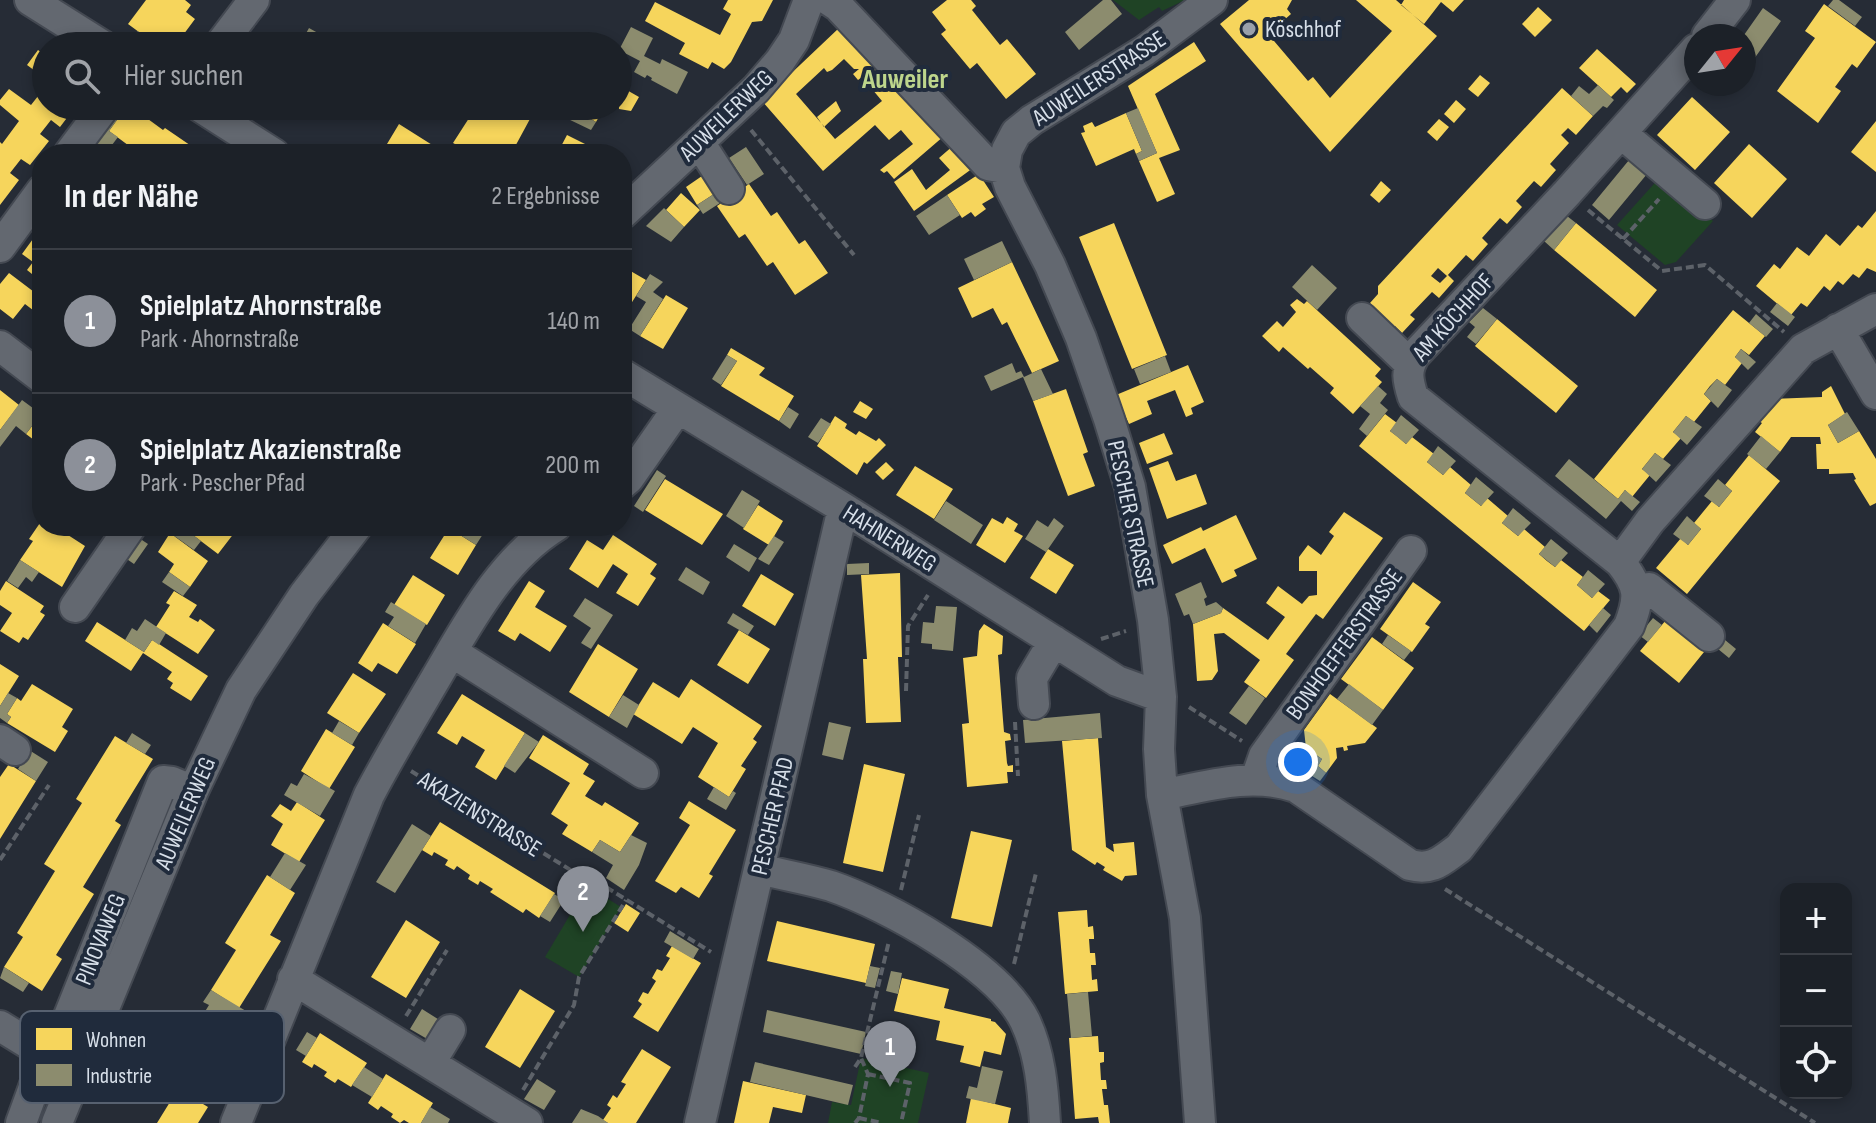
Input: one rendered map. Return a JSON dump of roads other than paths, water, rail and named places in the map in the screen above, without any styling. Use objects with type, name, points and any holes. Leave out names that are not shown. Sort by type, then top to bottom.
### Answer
[{"type":"street","points":[[30,0],[81,32]]},
{"type":"street","points":[[230,32],[254,0]]},
{"type":"street","name":"AUWEILERWEG","points":[[632,205],[734,110],[780,61],[794,40],[809,0]]},
{"type":"street","points":[[829,0],[988,165],[1004,168]]},
{"type":"street","name":"AUWEILERSTRASSE","points":[[1004,168],[1007,150],[1016,133],[1032,120],[1144,51],[1212,0]]},
{"type":"street","points":[[1716,24],[1735,0]]},
{"type":"street","name":"AM KÖCHHOF","points":[[1637,590],[1620,562],[1413,397],[1407,378],[1409,363],[1684,62]]},
{"type":"street","points":[[76,144],[94,120]]},
{"type":"street","points":[[221,120],[258,144]]},
{"type":"street","points":[[1621,133],[1705,204]]},
{"type":"street","points":[[699,142],[729,189]]},
{"type":"street","name":"PESCHER STRASSE","points":[[1004,168],[1081,338],[1130,487],[1153,620],[1161,697],[1159,749],[1162,795],[1185,918],[1200,1123]]},
{"type":"street","points":[[0,247],[32,204]]},
{"type":"street","points":[[1620,562],[1650,521],[1803,349],[1876,309]]},
{"type":"street","points":[[1362,318],[1409,363]]},
{"type":"street","points":[[1838,329],[1876,394]]},
{"type":"street","points":[[0,346],[32,370]]},
{"type":"street","name":"HAHNERWEG","points":[[632,380],[843,508],[1117,681],[1161,697]]},
{"type":"street","points":[[632,474],[678,408]]},
{"type":"street","name":"PESCHER PFAD","points":[[700,1123],[843,508]]},
{"type":"street","points":[[75,607],[124,536]]},
{"type":"street","name":"AUWEILERWEG","points":[[103,1011],[193,791],[241,690],[304,595],[349,536]]},
{"type":"street","points":[[280,1011],[369,795],[388,757],[452,652],[520,554],[543,536]]},
{"type":"street","name":"BONHOEFFERSTRASSE","points":[[1256,779],[1264,756],[1411,551]]},
{"type":"street","points":[[1162,795],[1256,779],[1278,781],[1296,787],[1410,865],[1423,868],[1437,863],[1459,848],[1469,836],[1629,626],[1637,605],[1637,590],[1649,588],[1709,636]]},
{"type":"street","points":[[1034,704],[1032,678],[1054,641]]},
{"type":"street","points":[[452,652],[643,773]]},
{"type":"street","name":"PINOVAWEG","points":[[71,1011],[163,781],[193,791]]},
{"type":"street","points":[[760,869],[832,886],[895,915],[958,953],[1002,990],[1024,1018],[1036,1049],[1045,1123]]},
{"type":"street","points":[[293,979],[518,1118]]},
{"type":"street","points":[[0,1026],[20,1038]]},
{"type":"street","points":[[430,1063],[450,1030]]},
{"type":"street","name":"PINOVAWEG","points":[[21,1123],[28,1103]]},
{"type":"street","name":"AUWEILERWEG","points":[[57,1123],[65,1103]]},
{"type":"street","points":[[236,1123],[244,1103]]},
{"type":"place","name":"Köschhof","points":[[1249,29]]},
{"type":"place","name":"Spielplatz Akazienstraße","points":[[583,932]]},
{"type":"place","name":"Spielplatz Ahornstraße","points":[[890,1087]]},
{"type":"district","name":"Auweiler","points":[[905,78]]}]
